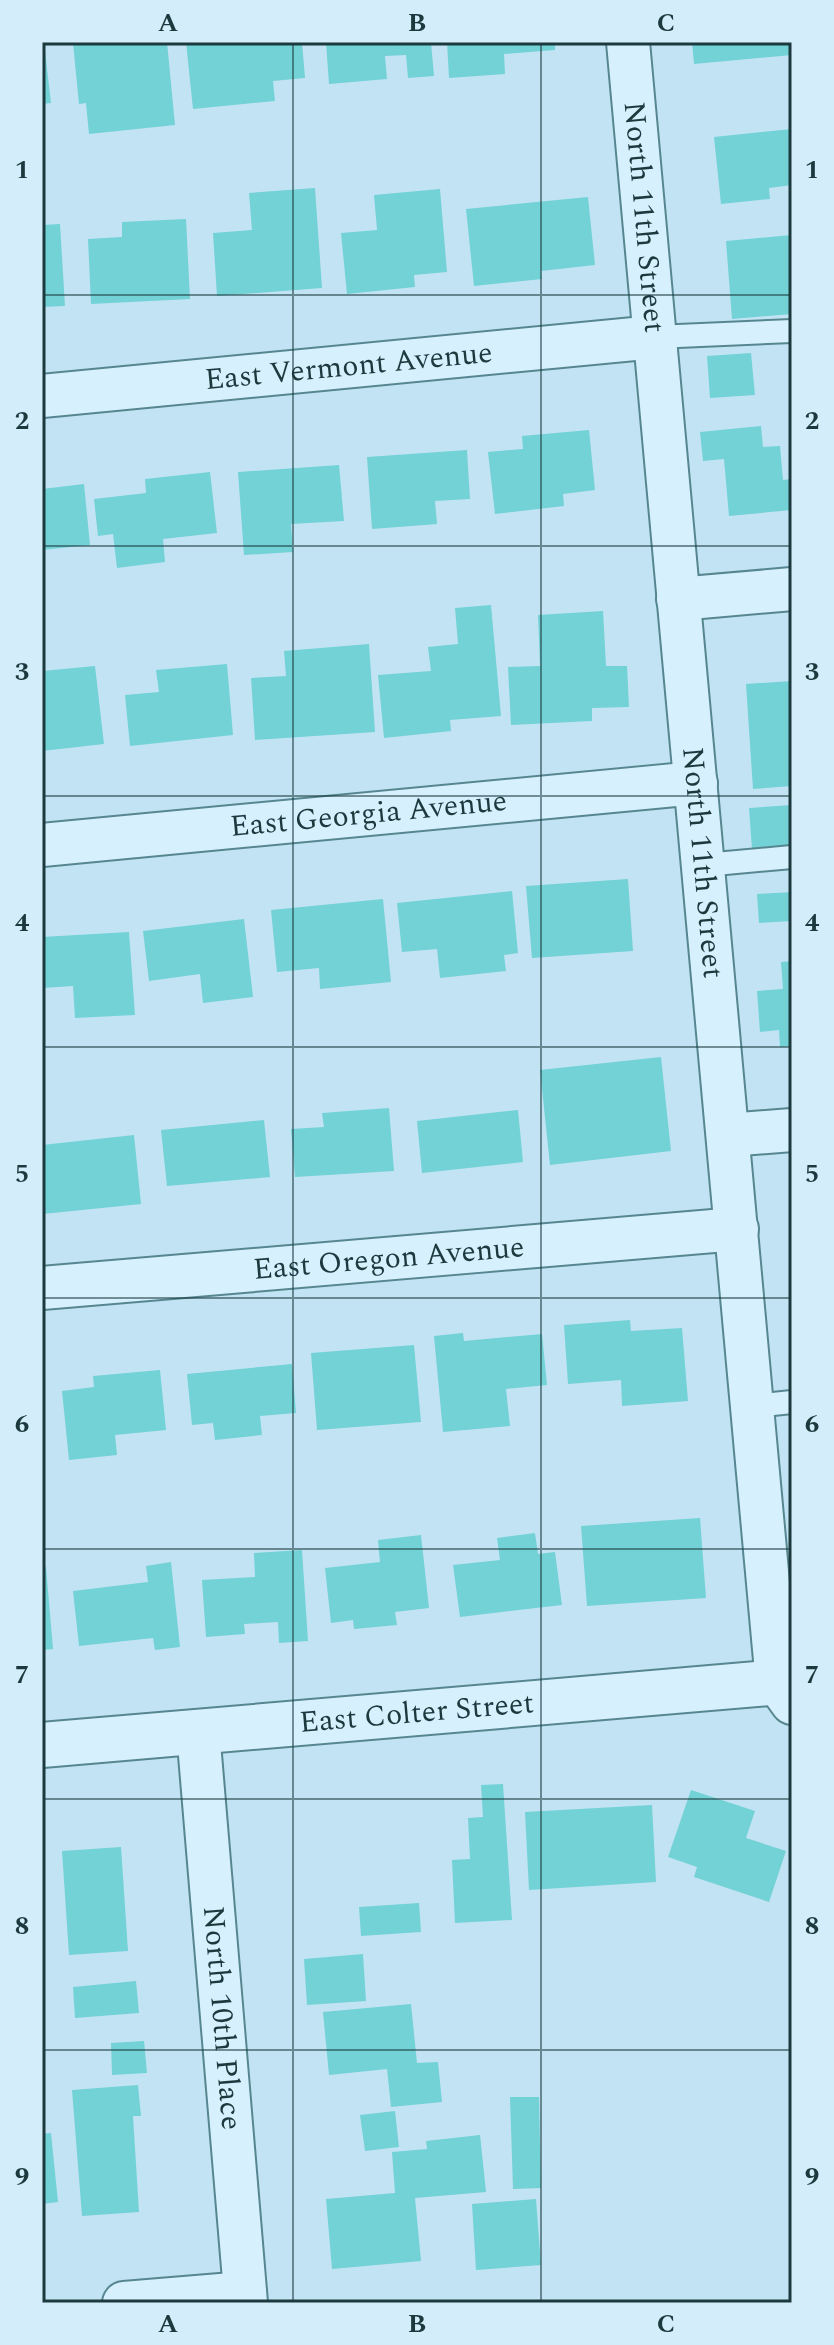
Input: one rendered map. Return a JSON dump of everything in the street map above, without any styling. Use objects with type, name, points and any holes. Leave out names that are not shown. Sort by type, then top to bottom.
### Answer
[{"type":"street","name":"North 11th Street","points":[[628,42],[737,1229],[772,1404],[787,1688]]},
{"type":"street","name":"East Vermont Avenue","points":[[42,396],[655,337]]},
{"type":"street","points":[[678,599],[792,589]]},
{"type":"street","name":"East Georgia Avenue","points":[[42,845],[696,783]]},
{"type":"street","points":[[728,1135],[792,1130]]},
{"type":"street","name":"East Oregon Avenue","points":[[42,1288],[737,1229]]},
{"type":"street","name":"East Colter Street","points":[[42,1745],[787,1688]]},
{"type":"street","name":"North 10th Place","points":[[198,1731],[245,2298]]},
{"type":"street","points":[[124,2303],[245,2298]]},
{"type":"lane","points":[[655,337],[792,331]]},
{"type":"lane","points":[[704,865],[792,857]]},
{"type":"building","points":[[42,42],[51,103],[42,104]]},
{"type":"building","points":[[167,42],[175,125],[89,134],[86,103],[79,104],[73,43]]},
{"type":"building","points":[[186,42],[302,42],[305,78],[273,81],[275,101],[193,109]]},
{"type":"building","points":[[326,42],[431,42],[434,76],[408,78],[406,55],[385,56],[387,79],[329,84]]},
{"type":"building","points":[[447,42],[555,42],[555,50],[504,54],[505,74],[449,78]]},
{"type":"building","points":[[692,42],[792,42],[792,55],[694,64]]},
{"type":"building","points":[[792,129],[792,185],[769,188],[770,199],[721,204],[714,137]]},
{"type":"building","points":[[315,188],[322,288],[217,296],[213,233],[252,230],[249,193]]},
{"type":"building","points":[[440,189],[447,272],[414,275],[415,287],[347,294],[341,233],[377,230],[374,195]]},
{"type":"building","points":[[588,197],[595,265],[541,271],[542,279],[474,286],[466,209]]},
{"type":"building","points":[[186,219],[190,299],[91,304],[88,239],[122,237],[122,222]]},
{"type":"building","points":[[60,224],[65,306],[42,307],[42,225]]},
{"type":"building","points":[[792,235],[792,314],[732,319],[726,241]]},
{"type":"building","points":[[751,353],[755,395],[710,398],[707,356]]},
{"type":"building","points":[[761,426],[763,447],[780,446],[783,480],[792,479],[792,510],[729,516],[724,459],[703,461],[700,432]]},
{"type":"building","points":[[589,430],[595,490],[563,494],[564,506],[495,514],[488,452],[523,449],[522,436]]},
{"type":"building","points":[[467,450],[470,499],[435,501],[437,524],[372,529],[367,457]]},
{"type":"building","points":[[339,465],[344,521],[291,524],[293,552],[244,555],[238,472]]},
{"type":"building","points":[[210,472],[217,533],[163,539],[165,562],[117,568],[113,534],[98,536],[94,499],[146,493],[145,479]]},
{"type":"building","points":[[84,484],[90,545],[42,550],[42,489]]},
{"type":"building","points":[[491,605],[501,716],[450,720],[451,731],[384,738],[378,675],[431,671],[428,647],[458,644],[455,608]]},
{"type":"building","points":[[603,611],[606,666],[627,666],[629,707],[592,708],[592,721],[511,725],[508,667],[540,666],[538,615]]},
{"type":"building","points":[[369,644],[375,732],[255,740],[251,678],[286,676],[284,651]]},
{"type":"building","points":[[227,664],[233,735],[130,746],[125,695],[159,692],[156,670]]},
{"type":"building","points":[[95,666],[104,744],[42,751],[42,671]]},
{"type":"building","points":[[792,681],[792,786],[753,789],[746,684]]},
{"type":"building","points":[[792,805],[792,847],[752,849],[749,808]]},
{"type":"building","points":[[628,879],[633,951],[532,958],[526,886]]},
{"type":"building","points":[[512,891],[518,953],[504,955],[506,971],[440,978],[437,949],[402,952],[397,903]]},
{"type":"building","points":[[792,892],[792,921],[759,923],[757,894]]},
{"type":"building","points":[[383,899],[391,982],[320,989],[319,968],[277,972],[271,910]]},
{"type":"building","points":[[244,919],[253,997],[203,1003],[200,974],[149,981],[143,931]]},
{"type":"building","points":[[129,932],[135,1015],[75,1018],[73,986],[42,988],[42,937]]},
{"type":"building","points":[[792,961],[792,1046],[780,1047],[779,1030],[760,1032],[757,991],[783,989],[781,962]]},
{"type":"building","points":[[661,1057],[671,1151],[550,1165],[540,1070]]},
{"type":"building","points":[[389,1108],[394,1171],[295,1177],[291,1129],[324,1127],[322,1113]]},
{"type":"building","points":[[518,1110],[523,1162],[422,1173],[417,1121]]},
{"type":"building","points":[[264,1120],[270,1177],[167,1186],[161,1130]]},
{"type":"building","points":[[134,1135],[141,1204],[43,1214],[42,1145]]},
{"type":"building","points":[[630,1320],[631,1331],[682,1328],[688,1401],[622,1406],[621,1380],[568,1384],[564,1325]]},
{"type":"building","points":[[463,1333],[464,1341],[542,1334],[547,1385],[506,1389],[510,1426],[443,1432],[434,1336]]},
{"type":"building","points":[[414,1345],[421,1422],[317,1430],[311,1353]]},
{"type":"building","points":[[292,1364],[296,1413],[260,1416],[262,1435],[215,1440],[213,1423],[192,1425],[187,1374]]},
{"type":"building","points":[[160,1370],[166,1430],[115,1435],[117,1455],[69,1460],[62,1391],[94,1387],[93,1376]]},
{"type":"building","points":[[700,1518],[706,1598],[587,1606],[581,1526]]},
{"type":"building","points":[[535,1533],[538,1554],[555,1552],[562,1605],[460,1617],[453,1565],[500,1560],[497,1538]]},
{"type":"building","points":[[421,1535],[429,1608],[395,1612],[397,1625],[354,1629],[353,1620],[331,1623],[325,1568],[380,1562],[378,1540]]},
{"type":"building","points":[[302,1550],[308,1641],[279,1643],[278,1622],[244,1624],[245,1634],[206,1637],[202,1580],[255,1577],[254,1553]]},
{"type":"building","points":[[171,1562],[180,1647],[155,1650],[153,1638],[79,1646],[73,1591],[148,1582],[146,1566]]},
{"type":"building","points":[[46,1567],[53,1649],[42,1650],[42,1568]]},
{"type":"building","points":[[503,1784],[512,1920],[455,1923],[452,1860],[470,1859],[468,1818],[483,1817],[481,1785]]},
{"type":"building","points":[[691,1790],[755,1811],[746,1838],[786,1851],[769,1902],[694,1877],[697,1867],[668,1857]]},
{"type":"building","points":[[652,1805],[656,1882],[529,1890],[525,1812]]},
{"type":"building","points":[[121,1847],[128,1951],[69,1955],[62,1851]]},
{"type":"building","points":[[419,1903],[421,1932],[361,1936],[359,1907]]},
{"type":"building","points":[[363,1954],[366,2001],[307,2005],[304,1959]]},
{"type":"building","points":[[136,1981],[139,2013],[75,2018],[73,1987]]},
{"type":"building","points":[[411,2004],[417,2063],[438,2062],[442,2102],[391,2107],[387,2069],[329,2075],[323,2012]]},
{"type":"building","points":[[144,2041],[147,2073],[112,2075],[111,2043]]},
{"type":"building","points":[[138,2085],[141,2116],[133,2116],[139,2212],[82,2216],[72,2090]]},
{"type":"building","points":[[510,2097],[539,2097],[541,2188],[513,2189]]},
{"type":"building","points":[[395,2111],[399,2147],[365,2151],[360,2115]]},
{"type":"building","points":[[51,2133],[58,2202],[42,2204],[42,2134]]},
{"type":"building","points":[[480,2135],[486,2192],[415,2198],[421,2261],[332,2269],[326,2199],[395,2193],[392,2152],[427,2149],[426,2141]]},
{"type":"building","points":[[536,2199],[541,2265],[476,2270],[472,2204]]}]
